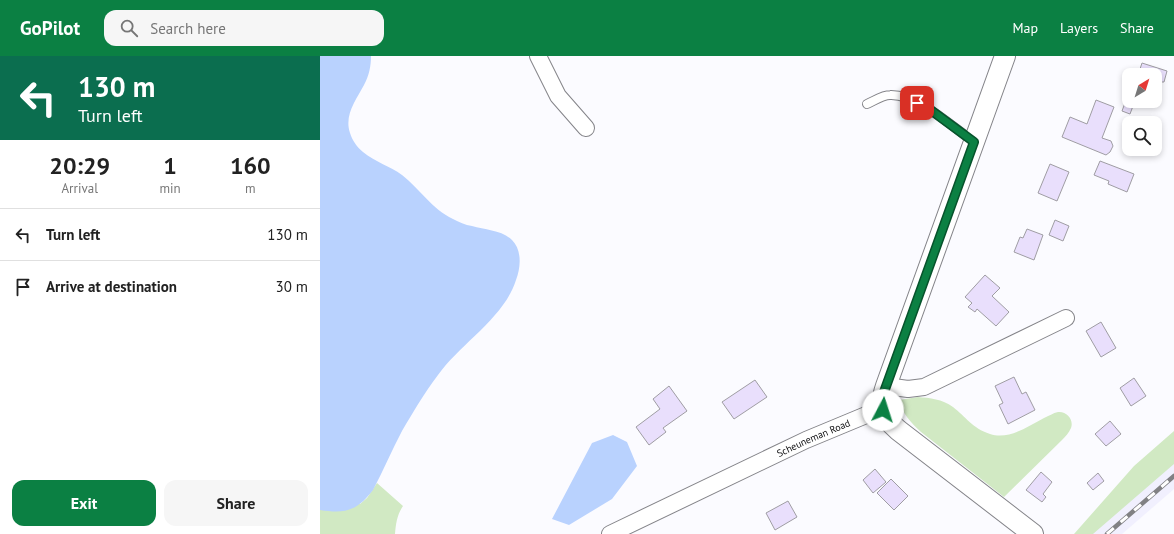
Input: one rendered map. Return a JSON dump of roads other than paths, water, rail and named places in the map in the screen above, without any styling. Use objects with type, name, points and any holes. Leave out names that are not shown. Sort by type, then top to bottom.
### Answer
[{"type":"street","points":[[538,56],[558,96],[586,128]]},
{"type":"street","points":[[1005,56],[882,399],[886,417],[898,430],[1033,534]]},
{"type":"street","points":[[886,386],[908,389],[924,387],[1066,318]]},
{"type":"street","name":"Scheuneman Road","points":[[610,534],[812,437],[883,408]]},
{"type":"lane","points":[[867,104],[889,94],[907,97],[928,108],[974,142]]},
{"type":"water","points":[[320,56],[371,56],[367,78],[354,102],[349,120],[351,136],[361,150],[372,159],[402,175],[432,204],[446,215],[464,224],[498,232],[508,237],[518,249],[520,259],[518,275],[510,294],[492,318],[447,363],[428,388],[402,431],[373,490],[356,507],[337,512],[320,510]]},
{"type":"water","points":[[613,435],[627,442],[637,466],[612,499],[569,525],[552,519],[592,443]]},
{"type":"railway","points":[[1107,534],[1174,476]]}]
